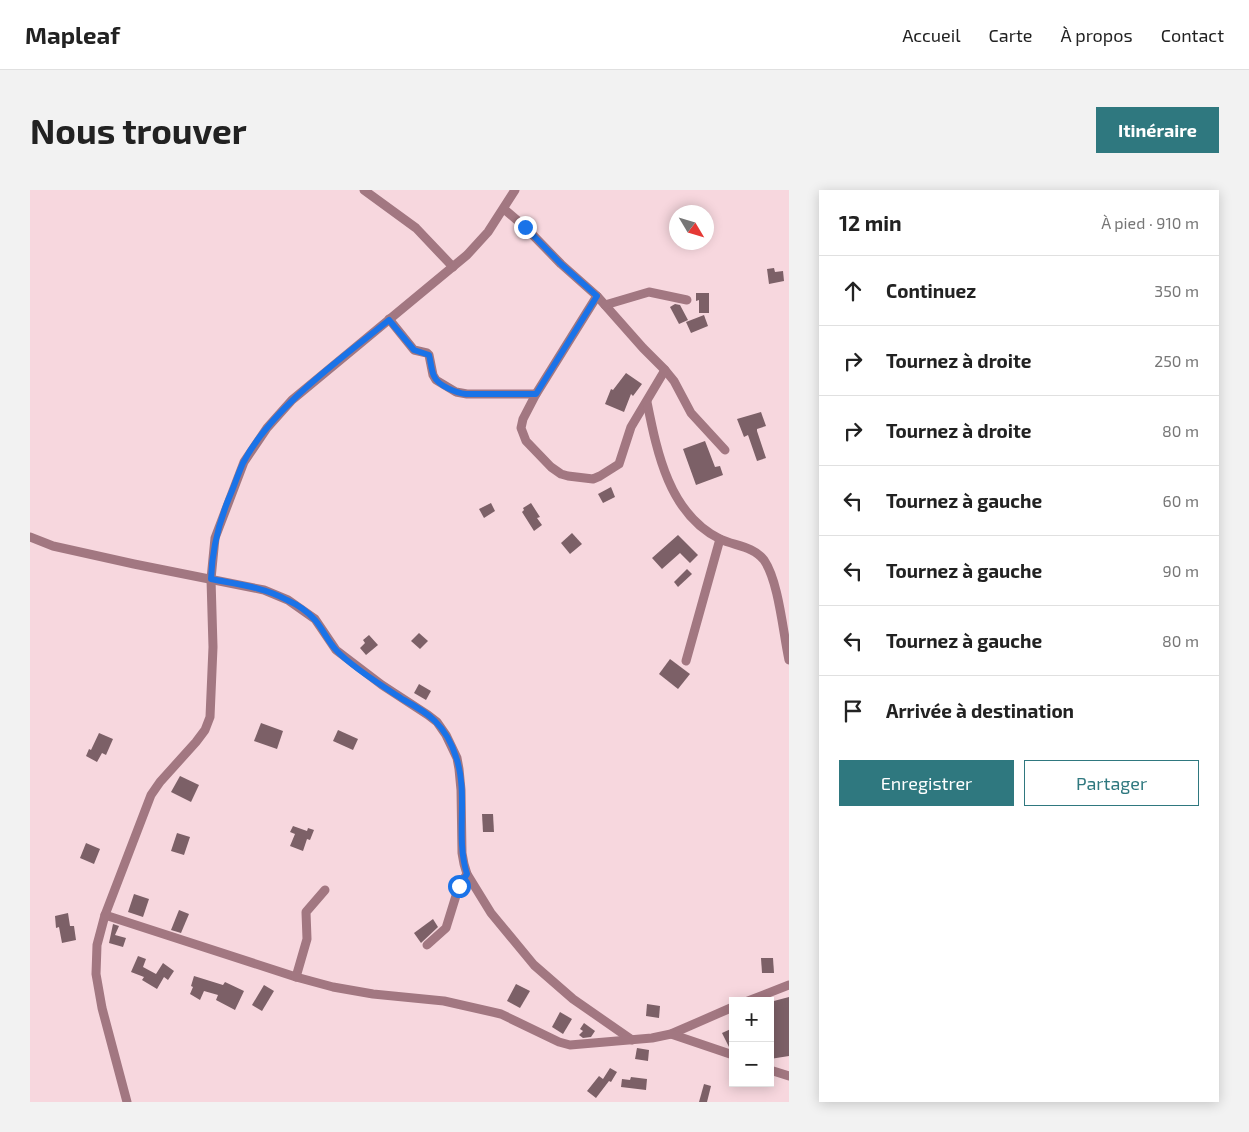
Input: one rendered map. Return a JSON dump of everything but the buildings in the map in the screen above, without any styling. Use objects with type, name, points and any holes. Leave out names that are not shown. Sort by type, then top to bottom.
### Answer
[{"type":"street","points":[[364,190],[416,228],[453,267]]},
{"type":"street","points":[[126,1102],[102,1008],[96,974],[97,945],[104,915],[151,795],[160,782],[196,742],[205,730],[210,717],[213,647],[211,579],[215,538],[244,462],[262,435],[292,400],[467,255],[488,232],[516,190]]},
{"type":"street","points":[[504,210],[525,227],[561,264],[597,296],[665,370],[674,381],[691,413],[725,450]]},
{"type":"street","points":[[605,305],[649,292],[687,300]]},
{"type":"street","points":[[597,296],[536,394],[523,419],[521,428],[526,441],[551,468],[561,474],[593,479],[607,473],[619,464],[631,427],[665,370]]},
{"type":"street","points":[[389,320],[414,350],[429,355],[433,375],[436,380],[456,392],[466,394],[536,394]]},
{"type":"street","points":[[647,402],[669,484],[690,515],[702,527],[720,539],[751,550],[762,558],[770,571],[785,634],[789,660]]},
{"type":"street","points":[[30,537],[53,546],[264,590],[288,600],[315,619],[336,650],[382,685],[428,715],[437,722],[446,735],[456,758],[461,790],[462,852],[467,874],[491,913],[534,965],[573,999],[632,1040]]},
{"type":"street","points":[[686,661],[720,539]]},
{"type":"street","points":[[427,945],[446,928],[459,886],[467,874]]},
{"type":"street","points":[[296,978],[307,939],[306,912],[325,890]]},
{"type":"street","points":[[104,915],[296,978],[373,994],[444,1001],[501,1014],[559,1042],[570,1045],[652,1038],[671,1034],[729,1009]]},
{"type":"street","points":[[759,997],[789,986]]},
{"type":"street","points":[[671,1034],[729,1054]]},
{"type":"street","points":[[774,1071],[789,1076]]},
{"type":"route","points":[[459,886],[467,874],[462,852],[461,790],[456,758],[446,735],[437,722],[382,685],[336,650],[315,619],[288,600],[264,590],[211,579],[211,565],[215,538],[244,462],[267,428],[292,400],[389,320],[414,350],[429,355],[433,375],[436,380],[456,392],[462,394],[536,394],[597,296],[561,264],[525,227]]}]
